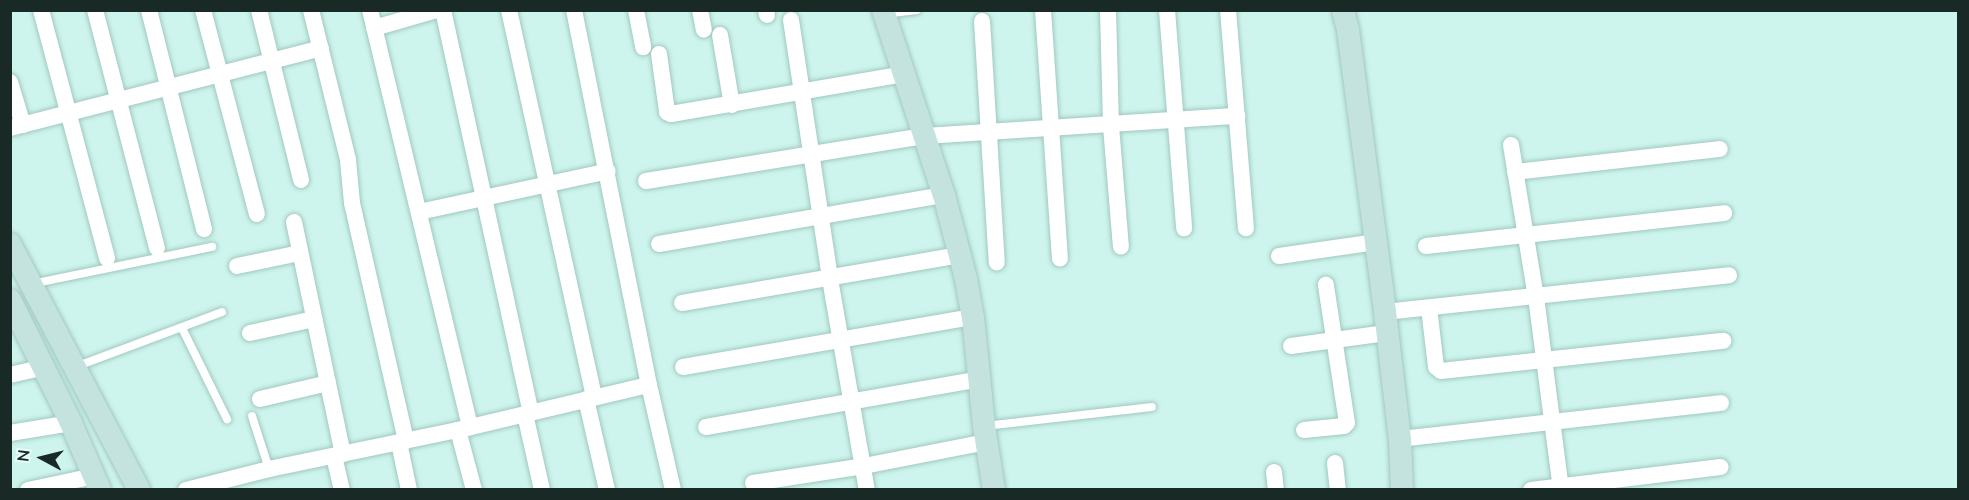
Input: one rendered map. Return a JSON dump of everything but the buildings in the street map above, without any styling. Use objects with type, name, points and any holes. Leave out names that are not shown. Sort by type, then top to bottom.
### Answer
[{"type":"street","points":[[41,10],[67,115],[107,258]]},
{"type":"street","points":[[95,10],[157,248]]},
{"type":"street","points":[[149,10],[204,229]]},
{"type":"street","points":[[204,10],[257,214]]},
{"type":"street","points":[[259,10],[301,180]]},
{"type":"street","points":[[311,10],[348,160],[352,203],[402,442],[409,489]]},
{"type":"street","points":[[370,10],[419,212],[464,429],[474,489]]},
{"type":"street","points":[[374,28],[437,10]]},
{"type":"street","points":[[443,10],[486,199],[542,489]]},
{"type":"street","points":[[509,10],[548,185],[607,489]]},
{"type":"street","points":[[574,10],[649,385],[674,489]]},
{"type":"street","points":[[636,10],[644,47]]},
{"type":"street","points":[[700,10],[712,32],[732,105]]},
{"type":"street","points":[[1043,10],[1060,258]]},
{"type":"street","points":[[1108,10],[1112,126],[1121,247]]},
{"type":"street","points":[[1167,10],[1184,228]]},
{"type":"street","points":[[1228,10],[1246,228]]},
{"type":"street","points":[[883,12],[944,195],[960,255],[974,317],[985,434],[994,489]]},
{"type":"street","points":[[1347,17],[1400,439],[1403,489]]},
{"type":"street","points":[[791,20],[830,279],[867,489]]},
{"type":"street","points":[[982,21],[997,263]]},
{"type":"street","points":[[10,82],[17,126],[221,76],[321,48]]},
{"type":"street","points":[[659,54],[668,113],[732,105],[904,74]]},
{"type":"street","points":[[646,181],[925,136],[1053,130],[1237,116]]},
{"type":"street","points":[[1511,145],[1536,297],[1561,488]]},
{"type":"street","points":[[1515,172],[1720,149]]},
{"type":"street","points":[[419,212],[608,171]]},
{"type":"street","points":[[659,244],[944,195]]},
{"type":"street","points":[[1426,246],[1724,213]]},
{"type":"street","points":[[294,222],[328,383],[342,489]]},
{"type":"street","points":[[1280,256],[1376,242]]},
{"type":"street","points":[[10,244],[21,274],[74,367],[138,489]]},
{"type":"street","points":[[237,266],[300,254]]},
{"type":"street","points":[[682,303],[960,255]]},
{"type":"street","points":[[1290,346],[1335,340],[1429,308],[1729,275]]},
{"type":"street","points":[[1304,430],[1344,426],[1347,423],[1326,285]]},
{"type":"street","points":[[1429,308],[1436,367],[1441,371],[1723,341]]},
{"type":"street","points":[[13,310],[44,367],[97,482],[28,489]]},
{"type":"street","points":[[683,367],[974,317]]},
{"type":"street","points":[[250,333],[314,319]]},
{"type":"street","points":[[10,375],[44,367]]},
{"type":"street","points":[[706,427],[980,379]]},
{"type":"street","points":[[260,399],[328,383]]},
{"type":"street","points":[[186,489],[269,469],[464,429],[649,385]]},
{"type":"street","points":[[1400,439],[1721,403]]},
{"type":"street","points":[[10,433],[71,423]]},
{"type":"street","points":[[753,483],[864,466],[985,434]]},
{"type":"street","points":[[1335,463],[1338,489]]},
{"type":"street","points":[[1531,489],[1561,488],[1721,467]]},
{"type":"street","points":[[1274,472],[1276,489]]},
{"type":"lane","points":[[883,12],[917,10]]},
{"type":"lane","points":[[21,274],[212,247]]},
{"type":"lane","points":[[74,367],[222,312]]},
{"type":"lane","points":[[182,328],[227,419]]},
{"type":"lane","points":[[985,434],[1152,406]]},
{"type":"lane","points":[[252,416],[269,469]]}]
